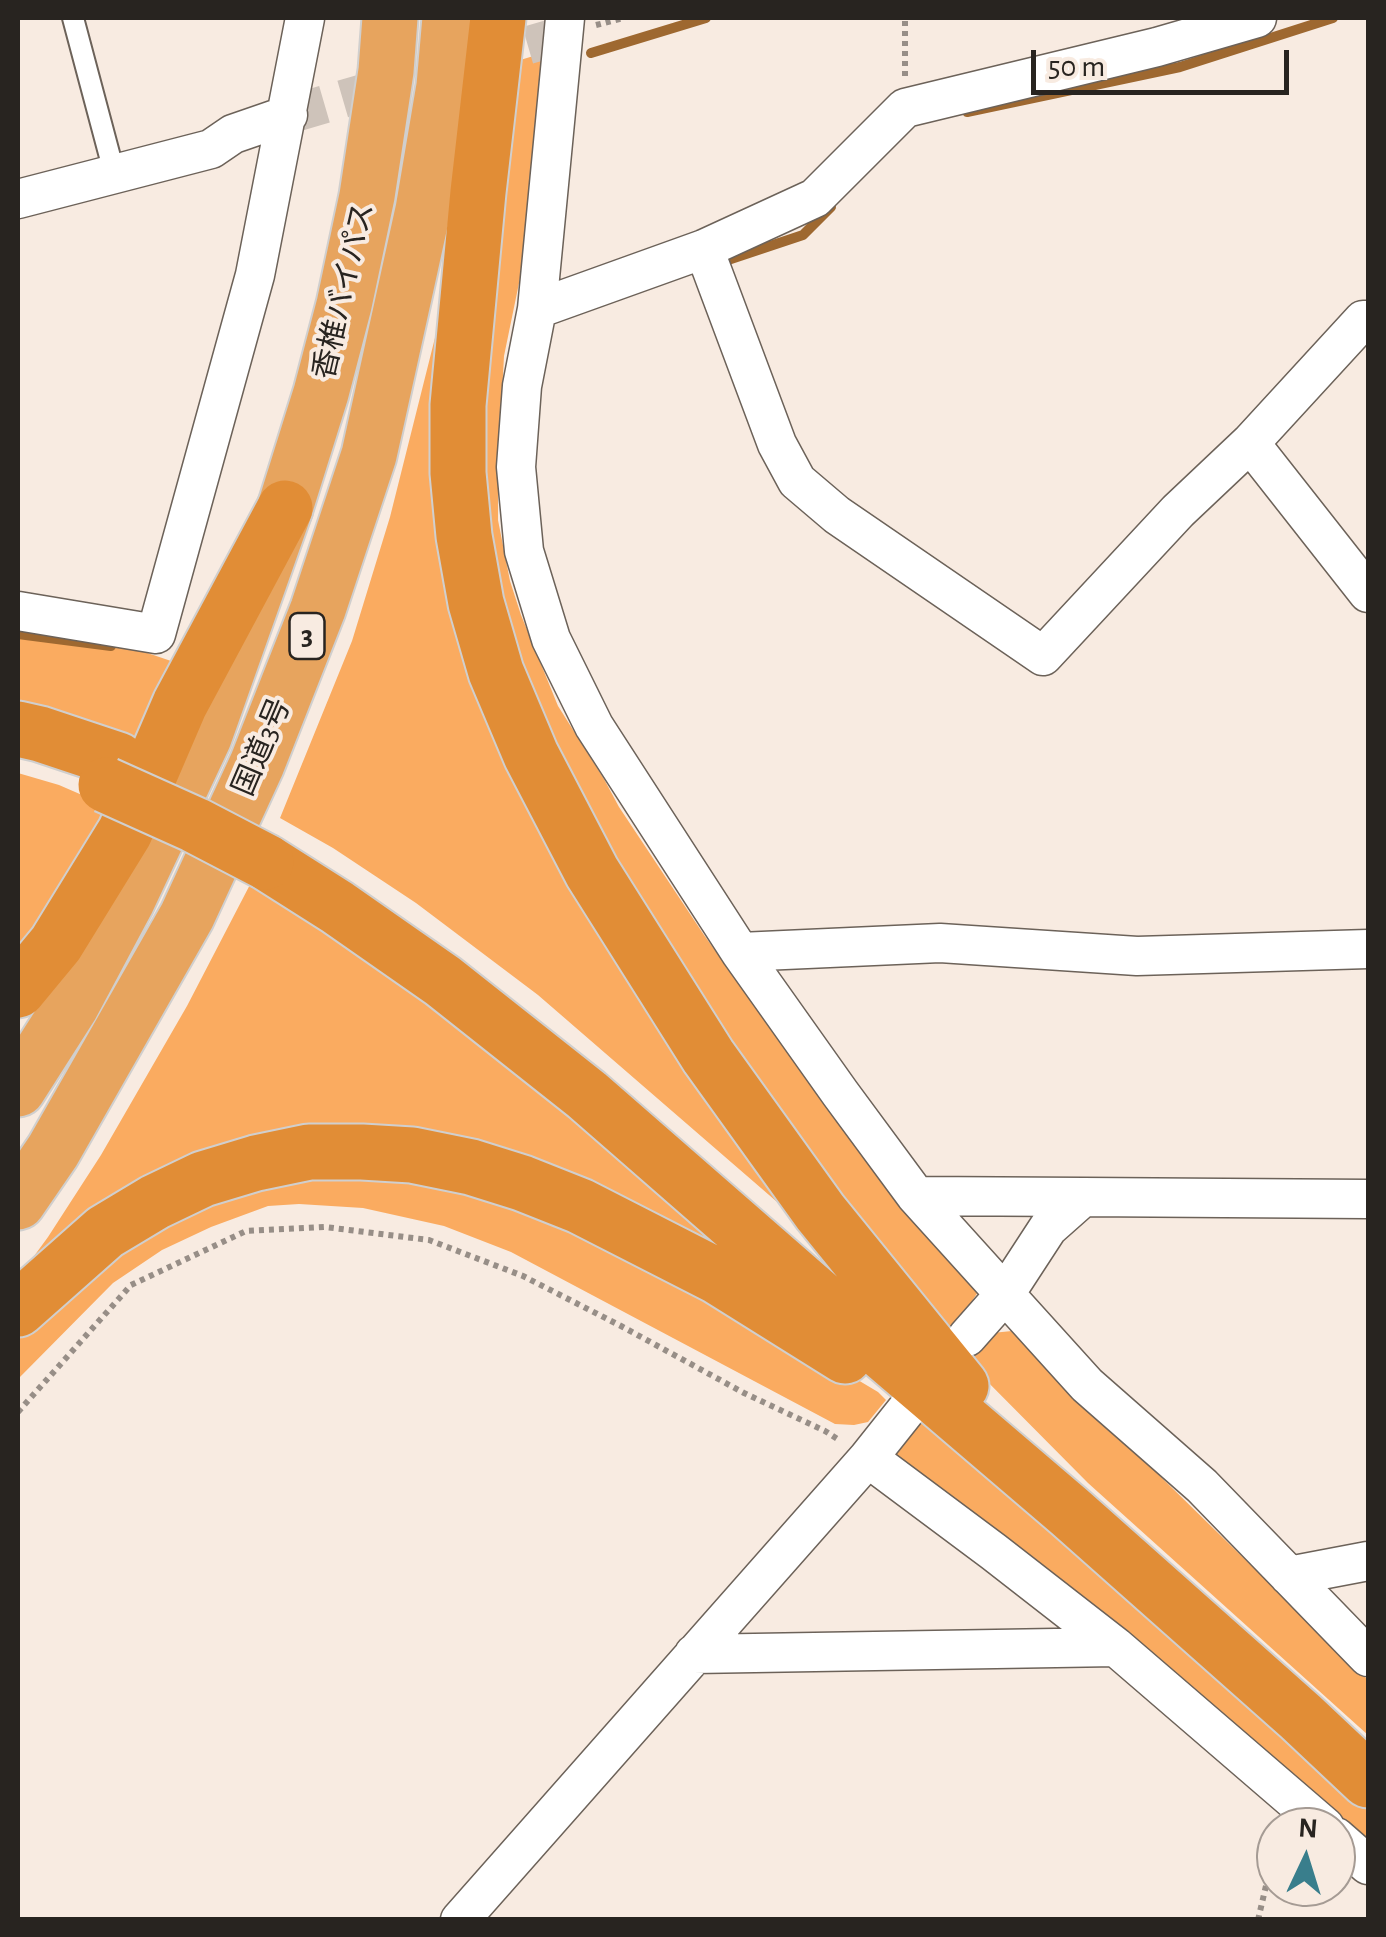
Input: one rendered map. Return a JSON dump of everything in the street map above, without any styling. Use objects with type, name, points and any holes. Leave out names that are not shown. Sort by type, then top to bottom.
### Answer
[{"type":"highway","name":"国道3号","points":[[18,1202],[53,1151],[187,916],[256,764],[318,609],[370,455],[423,210],[444,86],[450,18]]},
{"type":"highway","points":[[498,18],[458,405],[458,474],[476,603],[496,672],[532,755],[592,872],[708,1056],[820,1212],[963,1381],[1368,1780]]},
{"type":"highway","name":"香椎バイパス","points":[[284,508],[344,306],[366,196],[388,44]]},
{"type":"highway","name":"国道3号","points":[[18,1089],[118,919],[204,738],[284,508]]},
{"type":"highway","points":[[18,990],[56,944],[125,832],[180,704],[284,508]]},
{"type":"highway","points":[[18,729],[40,734],[112,773],[347,881],[456,956],[600,1070],[867,1307],[963,1381],[1368,1752]]},
{"type":"highway","points":[[18,758],[112,773]]},
{"type":"highway","points":[[18,1310],[106,1232],[203,1179],[309,1152],[412,1155],[470,1167],[580,1206],[716,1276],[848,1358],[963,1381]]},
{"type":"street","points":[[18,611],[156,634],[254,274],[305,18]]},
{"type":"street","points":[[566,18],[537,309],[522,386],[516,467],[524,551],[551,639],[594,726],[740,952],[916,1196],[1087,1385],[1202,1486],[1368,1656]]},
{"type":"street","points":[[537,309],[704,249],[815,198],[905,108],[1157,47],[1257,18]]},
{"type":"street","points":[[18,199],[211,148],[233,134],[288,114]]},
{"type":"street","points":[[704,249],[777,444],[797,480],[837,515],[1043,656],[1178,511],[1250,443],[1363,320],[1368,320]]},
{"type":"street","points":[[1250,443],[1368,594]]},
{"type":"street","points":[[740,952],[940,943],[1137,956],[1368,949]]},
{"type":"street","points":[[916,1196],[1368,1199]]},
{"type":"street","points":[[963,1381],[1005,1294],[1048,1228],[1083,1197]]},
{"type":"street","points":[[460,1920],[868,1458],[907,1408]]},
{"type":"street","points":[[868,1458],[1116,1647],[1302,1807]]},
{"type":"street","points":[[1289,1576],[1368,1561]]},
{"type":"street","points":[[694,1654],[1116,1647]]},
{"type":"lane","points":[[73,18],[114,172]]},
{"type":"path","points":[[905,18],[905,108]]},
{"type":"path","points":[[18,1412],[131,1284],[246,1232],[324,1227],[429,1240],[523,1276],[744,1393],[825,1431],[868,1458]]},
{"type":"shaded area","points":[[540,54],[550,85],[533,215],[504,356],[498,520],[510,581],[558,706],[619,807],[704,935],[821,1097],[978,1292],[945,1334],[694,1007],[519,682],[476,501],[517,61]]},
{"type":"shaded area","points":[[447,290],[455,564],[821,1240],[538,995],[416,903],[280,818],[352,641],[390,517]]},
{"type":"shaded area","points":[[18,628],[115,642],[174,662],[137,750],[18,710]]},
{"type":"shaded area","points":[[18,773],[59,785],[112,808],[18,963]]},
{"type":"shaded area","points":[[255,875],[328,919],[799,1298],[350,1136],[18,1278],[101,1155],[187,1006]]},
{"type":"shaded area","points":[[305,1169],[467,1179],[657,1260],[886,1400],[868,1422],[835,1424],[511,1252],[444,1226],[363,1208],[299,1204],[268,1206],[162,1250],[113,1283],[18,1379],[18,1333],[158,1217]]},
{"type":"shaded area","points":[[1012,1331],[1368,1680],[1368,1735],[1088,1483],[967,1361],[992,1333]]},
{"type":"shaded area","points":[[917,1420],[931,1426],[1368,1794],[1368,1848],[1356,1838],[1356,1807],[1318,1807],[896,1464],[897,1444]]},
{"type":"waterway","points":[[591,53],[706,18]]},
{"type":"waterway","points":[[967,112],[1180,67],[1333,18]]},
{"type":"waterway","points":[[719,263],[803,235],[831,207]]},
{"type":"waterway","points":[[18,634],[111,646]]},
{"type":"tunnel","points":[[473,61],[563,35]]},
{"type":"tunnel","points":[[288,115],[401,82]]}]
